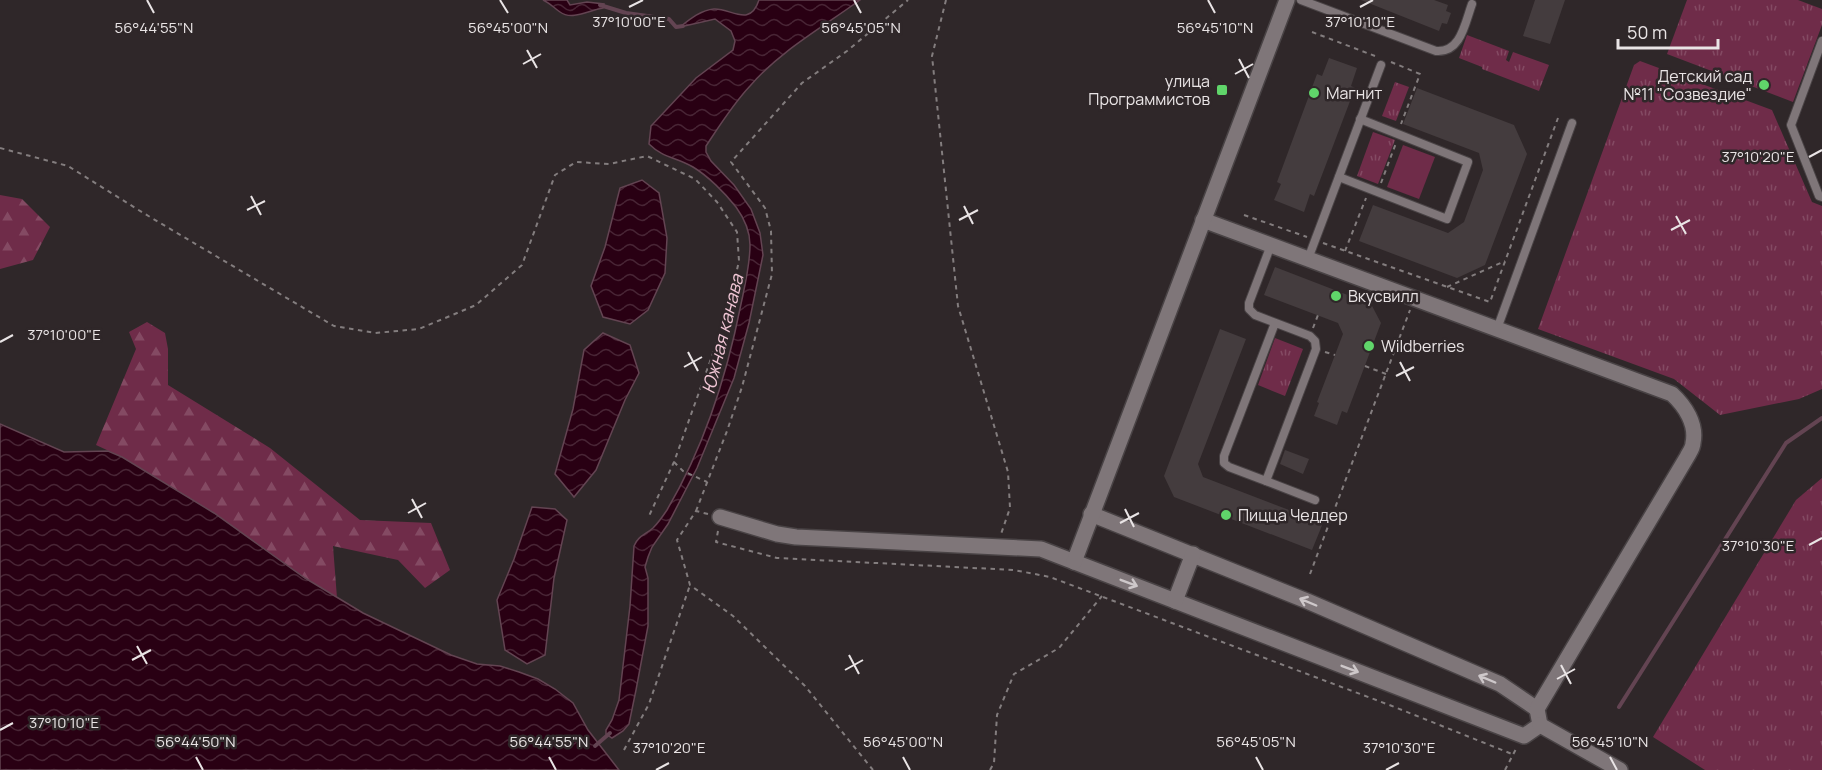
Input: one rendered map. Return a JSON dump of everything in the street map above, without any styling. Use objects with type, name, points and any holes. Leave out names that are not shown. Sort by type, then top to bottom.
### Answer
[{"type":"street","points":[[1074,562],[1287,0]]},
{"type":"street","points":[[1203,220],[1671,394],[1685,406],[1692,423],[1694,443],[1537,709],[1540,725]]},
{"type":"street","points":[[1091,514],[1193,554],[1500,684],[1537,709]]},
{"type":"street","points":[[720,517],[777,534],[796,537],[1041,549],[1524,736],[1540,725]]},
{"type":"street","points":[[1175,601],[1193,554]]},
{"type":"street","points":[[1540,725],[1620,770]]},
{"type":"lane","points":[[1301,0],[1442,52],[1455,46],[1472,4]]},
{"type":"lane","points":[[1822,41],[1791,125],[1818,196],[1822,197]]},
{"type":"lane","points":[[1308,259],[1381,65]]},
{"type":"lane","points":[[1339,177],[1447,219],[1468,162],[1360,119]]},
{"type":"lane","points":[[1497,329],[1572,123]]},
{"type":"lane","points":[[1266,482],[1316,349],[1315,341],[1310,336],[1255,315],[1249,309],[1249,303],[1271,245]]},
{"type":"lane","points":[[1275,323],[1224,456],[1224,463],[1229,467],[1315,500]]},
{"type":"path","points":[[624,750],[650,704],[690,585],[677,540],[696,511],[742,387],[772,274],[771,231],[765,208],[731,162],[802,83],[847,51],[908,0]]},
{"type":"path","points":[[946,0],[932,56],[958,306],[1008,472],[1010,508],[996,546]]},
{"type":"path","points":[[1312,32],[1420,74],[1379,188]]},
{"type":"path","points":[[1244,215],[1490,302],[1558,118]]},
{"type":"path","points":[[0,148],[68,166],[334,326],[375,333],[418,329],[476,305],[522,265],[555,176],[576,162],[609,164],[647,156],[695,179],[717,202],[737,232],[739,261],[726,317],[674,462],[650,516]]},
{"type":"path","points":[[1346,251],[1366,196]]},
{"type":"path","points":[[1447,287],[1504,261]]},
{"type":"path","points":[[1311,574],[1414,299]]},
{"type":"path","points":[[1365,366],[1386,374]]},
{"type":"path","points":[[674,462],[683,471],[707,482]]},
{"type":"path","points":[[696,511],[720,517],[716,542],[777,558],[1014,570],[1050,577],[1392,706],[1512,754]]},
{"type":"path","points":[[690,585],[733,616],[805,686],[873,770]]},
{"type":"path","points":[[990,770],[994,763],[998,716],[1014,674],[1059,648],[1102,596]]},
{"type":"path","points":[[1504,770],[1524,736]]},
{"type":"green space","points":[[1687,0],[1798,0],[1822,9],[1822,25],[1793,102],[1667,54]]},
{"type":"green space","points":[[1467,35],[1509,51],[1506,60],[1509,62],[1513,52],[1549,65],[1539,91],[1459,58]]},
{"type":"green space","points":[[1640,61],[1772,110],[1812,202],[1822,206],[1822,389],[1799,399],[1720,415],[1674,379],[1538,329],[1634,65]]},
{"type":"green space","points":[[1395,82],[1409,87],[1396,121],[1382,116]]},
{"type":"green space","points":[[1373,132],[1395,140],[1378,184],[1357,176]]},
{"type":"green space","points":[[1403,145],[1435,157],[1419,199],[1387,187]]},
{"type":"green space","points":[[0,195],[22,199],[50,227],[33,260],[0,269]]},
{"type":"green space","points":[[147,322],[165,333],[168,349],[168,385],[270,448],[360,520],[431,523],[450,570],[425,588],[398,560],[333,546],[337,598],[214,513],[122,457],[96,445],[136,349],[129,332]]},
{"type":"green space","points":[[1275,338],[1303,349],[1285,396],[1258,385]]},
{"type":"green space","points":[[1822,478],[1822,770],[1705,770],[1653,737],[1796,500]]},
{"type":"water","points":[[543,0],[567,0],[570,5],[587,2],[604,4],[603,8],[570,15],[560,12]]},
{"type":"water","points":[[759,0],[860,0],[802,40],[762,73],[738,100],[706,146],[706,152],[711,161],[734,185],[751,209],[760,233],[763,255],[749,323],[734,378],[697,468],[648,557],[645,567],[648,578],[648,626],[636,690],[629,724],[612,738],[606,734],[606,730],[619,700],[630,606],[634,546],[655,526],[667,510],[703,436],[729,357],[746,282],[750,252],[748,230],[736,207],[716,185],[699,171],[659,152],[649,144],[651,126],[696,78],[733,50],[735,41],[731,31],[715,19],[680,27],[696,15],[714,9],[740,15],[751,13]]},
{"type":"water","points":[[642,180],[659,193],[667,238],[665,273],[648,310],[630,324],[603,317],[591,286],[605,247],[620,188]]},
{"type":"water","points":[[603,333],[630,345],[639,373],[625,400],[596,470],[574,497],[555,474],[573,409],[584,350]]},
{"type":"water","points":[[0,424],[64,452],[108,451],[122,457],[214,513],[305,578],[363,613],[451,655],[477,664],[500,666],[538,679],[573,703],[588,730],[619,770],[0,770]]},
{"type":"water","points":[[532,507],[555,509],[567,520],[554,578],[545,655],[527,664],[505,650],[497,600]]},
{"type":"building","points":[[1361,0],[1434,0],[1448,5],[1446,11],[1451,13],[1447,24],[1442,23],[1439,31]]},
{"type":"building","points":[[1535,0],[1565,0],[1550,44],[1523,36]]},
{"type":"building","points":[[1329,58],[1357,68],[1351,86],[1355,88],[1314,196],[1310,194],[1304,212],[1274,200],[1281,184],[1277,182],[1317,74],[1322,76]]},
{"type":"building","points":[[1417,88],[1514,125],[1527,154],[1485,265],[1457,278],[1359,241],[1373,205],[1448,233],[1464,222],[1483,170],[1479,153],[1403,124]]},
{"type":"building","points":[[1275,267],[1371,304],[1381,323],[1347,413],[1342,411],[1337,425],[1314,416],[1319,403],[1317,402],[1343,334],[1338,323],[1264,295]]},
{"type":"building","points":[[1220,329],[1246,339],[1198,464],[1203,477],[1323,523],[1312,550],[1174,497],[1164,476]]},
{"type":"building","points":[[1285,450],[1309,459],[1303,474],[1280,464]]},
{"type":"waterway","points":[[600,5],[626,13],[669,19],[676,27],[683,26]]},
{"type":"waterway","points":[[1619,707],[1786,443],[1822,418]]},
{"type":"waterway","name":"Южная канава","points":[[595,746],[610,733]]},
{"type":"place","name":"Детский сад №11 \"Созвездие\"","points":[[1764,85]]},
{"type":"place","name":"улица Программистов","points":[[1222,90]]},
{"type":"place","name":"Магнит","points":[[1314,93]]},
{"type":"place","name":"Вкусвилл","points":[[1336,296]]},
{"type":"place","name":"Wildberries","points":[[1369,346]]},
{"type":"place","name":"Пицца Чеддер","points":[[1226,515]]}]
